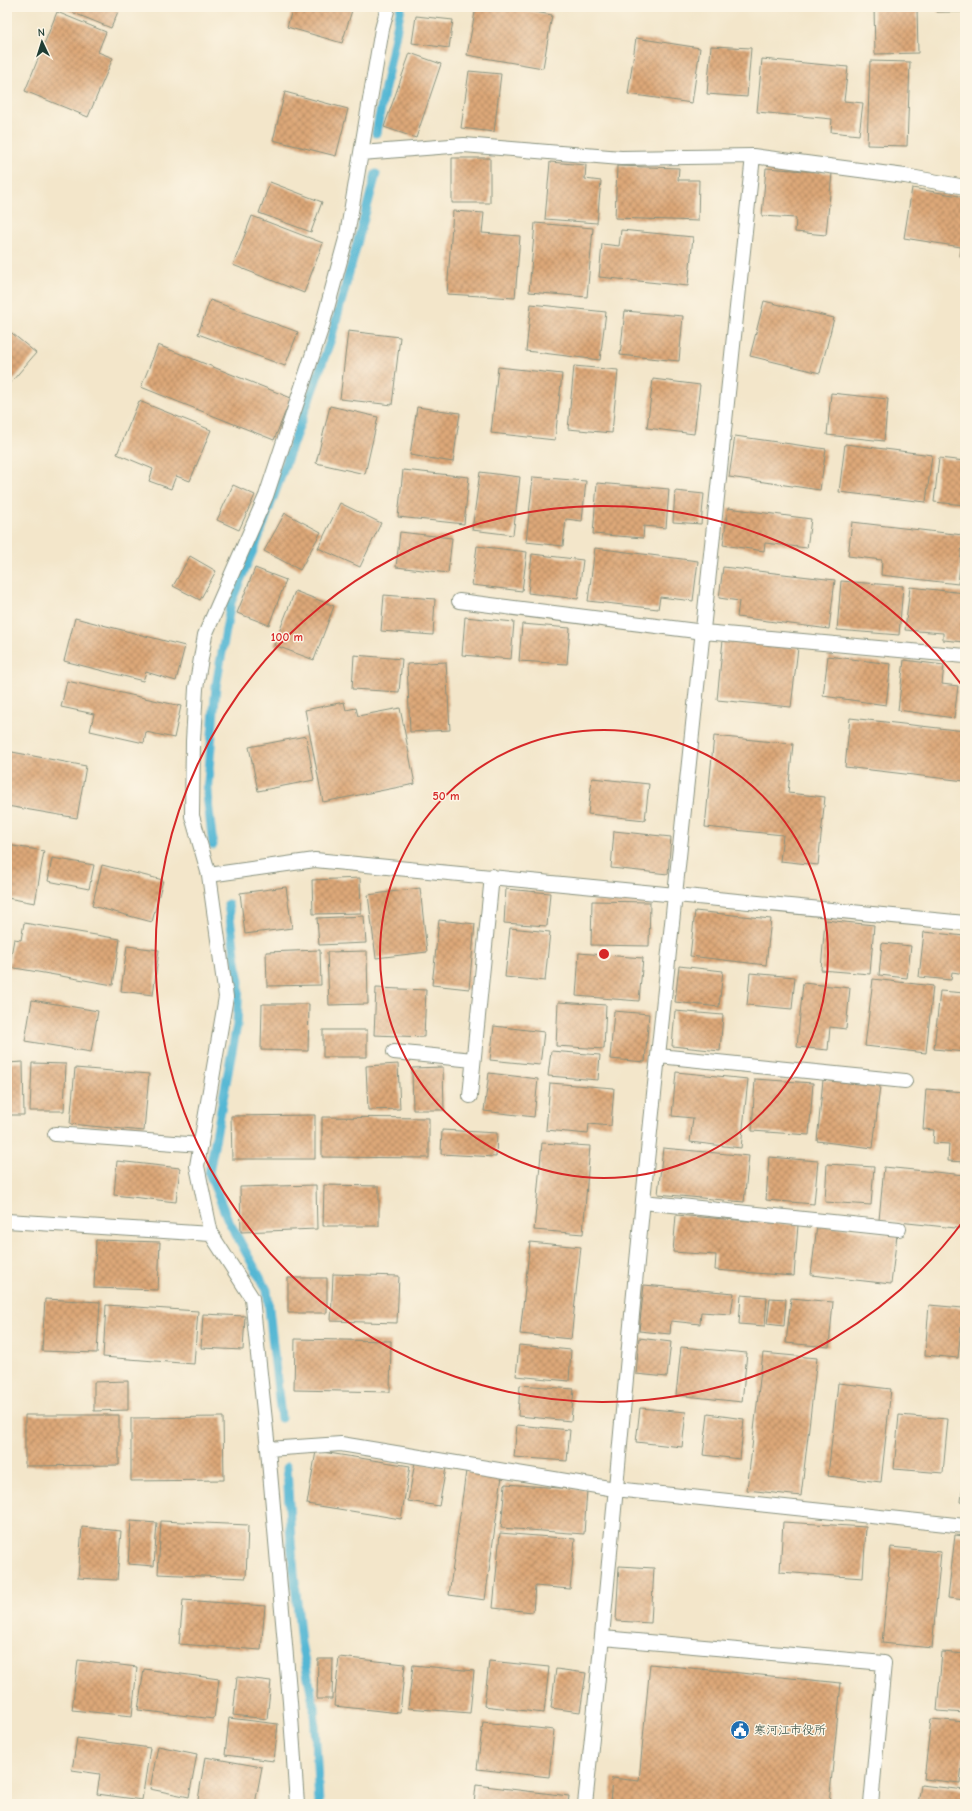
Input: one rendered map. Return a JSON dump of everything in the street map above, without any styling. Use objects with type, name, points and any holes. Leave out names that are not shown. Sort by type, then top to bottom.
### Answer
[{"type":"lane","points":[[297,1804],[290,1702],[268,1449],[252,1298],[211,1234],[197,1166],[226,997],[209,875],[192,816],[193,741],[196,688],[206,635],[266,496],[300,397],[348,235],[382,29],[388,7]]},
{"type":"lane","points":[[361,153],[464,145],[621,158],[753,156],[905,176],[965,187]]},
{"type":"lane","points":[[585,1804],[603,1638],[615,1489],[643,1202],[677,894],[753,156]]},
{"type":"lane","points":[[459,601],[704,632],[965,656]]},
{"type":"lane","points":[[209,875],[315,860],[965,923]]},
{"type":"lane","points":[[470,1096],[492,876]]},
{"type":"lane","points":[[394,1052],[473,1060]]},
{"type":"lane","points":[[659,1056],[905,1081]]},
{"type":"lane","points":[[55,1134],[201,1145]]},
{"type":"lane","points":[[643,1202],[899,1229]]},
{"type":"lane","points":[[7,1221],[211,1234]]},
{"type":"lane","points":[[268,1449],[341,1444],[615,1489],[965,1526]]},
{"type":"lane","points":[[603,1638],[884,1663],[871,1804]]},
{"type":"building","points":[[59,7],[120,7],[111,28]]},
{"type":"building","points":[[293,7],[353,7],[342,43],[287,27]]},
{"type":"building","points":[[476,7],[506,7],[552,15],[543,68],[467,55]]},
{"type":"building","points":[[874,7],[917,7],[918,53],[875,54]]},
{"type":"building","points":[[937,7],[965,7],[965,12],[937,12]]},
{"type":"building","points":[[57,12],[106,32],[98,52],[113,58],[88,117],[25,91]]},
{"type":"building","points":[[416,16],[453,20],[449,48],[412,43]]},
{"type":"building","points":[[636,38],[700,48],[692,103],[628,94]]},
{"type":"building","points":[[711,46],[751,48],[747,97],[707,94]]},
{"type":"building","points":[[410,53],[441,64],[416,138],[384,127]]},
{"type":"building","points":[[762,59],[848,67],[844,101],[863,103],[859,135],[831,132],[832,119],[757,112]]},
{"type":"building","points":[[870,61],[910,62],[907,146],[867,145]]},
{"type":"building","points":[[469,71],[501,74],[494,132],[461,128]]},
{"type":"building","points":[[285,92],[348,109],[336,156],[273,140]]},
{"type":"building","points":[[452,158],[490,158],[490,203],[452,203]]},
{"type":"building","points":[[550,162],[586,165],[585,179],[601,181],[597,223],[545,219]]},
{"type":"building","points":[[617,166],[679,168],[678,180],[699,180],[698,221],[615,218]]},
{"type":"building","points":[[766,168],[832,173],[826,235],[795,232],[796,218],[762,216]]},
{"type":"building","points":[[270,182],[322,202],[311,232],[259,213]]},
{"type":"building","points":[[912,188],[965,197],[965,257],[960,256],[961,247],[904,238]]},
{"type":"building","points":[[453,211],[484,213],[482,233],[520,236],[515,298],[447,294]]},
{"type":"building","points":[[252,216],[323,243],[304,293],[233,265]]},
{"type":"building","points":[[535,223],[593,228],[587,297],[529,292]]},
{"type":"building","points":[[621,230],[693,237],[688,286],[599,277],[602,244],[619,246]]},
{"type":"building","points":[[210,300],[298,332],[285,366],[198,334]]},
{"type":"building","points":[[764,301],[834,318],[820,373],[750,356]]},
{"type":"building","points":[[531,304],[606,312],[600,360],[526,351]]},
{"type":"building","points":[[625,311],[683,316],[679,361],[620,355]]},
{"type":"building","points":[[7,329],[36,353],[7,387]]},
{"type":"building","points":[[348,331],[400,337],[392,405],[340,399]]},
{"type":"building","points":[[158,345],[291,398],[274,440],[141,387]]},
{"type":"building","points":[[574,366],[618,370],[612,433],[568,429]]},
{"type":"building","points":[[498,367],[562,374],[555,440],[491,433]]},
{"type":"building","points":[[653,379],[700,385],[694,434],[647,428]]},
{"type":"building","points":[[831,393],[888,399],[884,441],[827,435]]},
{"type":"building","points":[[139,401],[211,430],[190,481],[176,476],[171,489],[149,481],[153,469],[117,454]]},
{"type":"building","points":[[330,406],[378,417],[365,474],[316,463]]},
{"type":"building","points":[[417,407],[460,413],[453,462],[410,455]]},
{"type":"building","points":[[735,436],[826,449],[820,490],[729,477]]},
{"type":"building","points":[[845,444],[932,455],[926,502],[839,492]]},
{"type":"building","points":[[939,458],[965,461],[965,505],[934,502]]},
{"type":"building","points":[[403,470],[469,477],[464,524],[398,517]]},
{"type":"building","points":[[480,472],[520,477],[513,535],[472,530]]},
{"type":"building","points":[[533,477],[586,481],[582,521],[566,519],[563,546],[526,542]]},
{"type":"building","points":[[597,483],[669,489],[666,528],[644,526],[643,538],[593,534]]},
{"type":"building","points":[[233,485],[255,495],[239,530],[217,520]]},
{"type":"building","points":[[675,491],[704,494],[701,524],[673,522]]},
{"type":"building","points":[[340,503],[381,523],[360,567],[318,548]]},
{"type":"building","points":[[728,508],[811,519],[807,548],[765,543],[764,551],[723,545]]},
{"type":"building","points":[[285,513],[321,532],[300,570],[264,551]]},
{"type":"building","points":[[852,522],[963,535],[958,584],[881,575],[882,560],[848,556]]},
{"type":"building","points":[[400,532],[452,538],[448,573],[396,567]]},
{"type":"building","points":[[477,546],[527,552],[522,591],[472,585]]},
{"type":"building","points":[[595,548],[698,561],[693,601],[660,597],[658,609],[588,601]]},
{"type":"building","points":[[532,554],[583,560],[578,599],[528,593]]},
{"type":"building","points":[[190,556],[216,571],[200,600],[173,586]]},
{"type":"building","points":[[723,567],[835,580],[829,629],[737,617],[739,601],[719,598]]},
{"type":"building","points":[[255,568],[286,580],[269,625],[237,613]]},
{"type":"building","points":[[841,581],[903,586],[899,635],[837,630]]},
{"type":"building","points":[[910,587],[965,593],[965,642],[943,640],[943,633],[905,630]]},
{"type":"building","points":[[295,591],[334,606],[314,660],[274,645]]},
{"type":"building","points":[[384,595],[435,599],[433,635],[381,631]]},
{"type":"building","points":[[465,617],[514,622],[511,659],[462,655]]},
{"type":"building","points":[[75,618],[185,646],[176,681],[146,672],[143,681],[64,661]]},
{"type":"building","points":[[522,624],[570,628],[567,664],[519,661]]},
{"type":"building","points":[[723,640],[798,648],[791,707],[717,700]]},
{"type":"building","points":[[354,655],[402,659],[399,692],[352,689]]},
{"type":"building","points":[[828,656],[891,664],[886,705],[823,696]]},
{"type":"building","points":[[904,660],[944,665],[942,684],[958,686],[954,718],[898,710]]},
{"type":"building","points":[[446,662],[450,730],[410,732],[407,664]]},
{"type":"building","points":[[67,681],[181,706],[174,738],[146,732],[144,743],[90,731],[94,714],[61,707]]},
{"type":"building","points":[[344,702],[346,710],[356,708],[358,716],[400,708],[415,784],[323,802],[305,710]]},
{"type":"building","points":[[850,718],[965,731],[965,781],[845,767]]},
{"type":"building","points":[[306,736],[314,780],[258,791],[249,747]]},
{"type":"building","points":[[714,736],[793,744],[788,793],[825,797],[818,865],[780,861],[783,835],[705,827]]},
{"type":"building","points":[[7,751],[86,766],[77,818],[7,806]]},
{"type":"building","points":[[592,778],[649,784],[645,820],[588,814]]},
{"type":"building","points":[[614,831],[671,837],[668,874],[611,868]]},
{"type":"building","points":[[7,845],[44,851],[35,903],[7,898]]},
{"type":"building","points":[[52,858],[94,865],[89,889],[48,881]]},
{"type":"building","points":[[102,865],[163,880],[152,922],[92,906]]},
{"type":"building","points":[[360,878],[361,913],[313,914],[312,880]]},
{"type":"building","points":[[286,887],[292,928],[245,934],[240,893]]},
{"type":"building","points":[[420,888],[427,952],[376,958],[368,895]]},
{"type":"building","points":[[506,889],[550,893],[547,926],[504,923]]},
{"type":"building","points":[[592,901],[650,902],[649,946],[591,945]]},
{"type":"building","points":[[695,911],[771,919],[766,965],[690,956]]},
{"type":"building","points":[[364,916],[366,943],[319,945],[317,918]]},
{"type":"building","points":[[439,920],[475,924],[469,989],[432,985]]},
{"type":"building","points":[[825,920],[874,925],[870,974],[821,970]]},
{"type":"building","points":[[24,923],[120,939],[113,985],[9,967],[14,939],[21,940]]},
{"type":"building","points":[[510,928],[550,932],[545,981],[505,977]]},
{"type":"building","points":[[924,932],[965,936],[965,974],[952,972],[951,980],[919,977]]},
{"type":"building","points":[[882,943],[911,946],[907,978],[879,975]]},
{"type":"building","points":[[127,946],[159,950],[153,995],[121,991]]},
{"type":"building","points":[[320,950],[321,985],[267,986],[266,952]]},
{"type":"building","points":[[367,951],[368,1004],[329,1005],[327,952]]},
{"type":"building","points":[[579,953],[643,958],[639,1001],[576,996]]},
{"type":"building","points":[[679,966],[723,971],[719,1007],[675,1002]]},
{"type":"building","points":[[750,973],[795,977],[792,1009],[747,1005]]},
{"type":"building","points":[[873,979],[933,986],[926,1053],[865,1046]]},
{"type":"building","points":[[803,983],[850,988],[846,1029],[830,1027],[828,1050],[797,1047]]},
{"type":"building","points":[[376,988],[426,990],[424,1037],[374,1035]]},
{"type":"building","points":[[940,991],[965,993],[965,1052],[934,1049]]},
{"type":"building","points":[[32,1000],[98,1011],[91,1052],[25,1041]]},
{"type":"building","points":[[558,1002],[606,1005],[604,1049],[556,1046]]},
{"type":"building","points":[[262,1004],[309,1004],[308,1051],[261,1050]]},
{"type":"building","points":[[614,1011],[649,1014],[645,1062],[610,1059]]},
{"type":"building","points":[[675,1011],[723,1015],[720,1051],[672,1046]]},
{"type":"building","points":[[494,1026],[544,1032],[540,1065],[490,1060]]},
{"type":"building","points":[[323,1030],[367,1030],[367,1057],[323,1057]]},
{"type":"building","points":[[551,1051],[600,1055],[598,1080],[548,1076]]},
{"type":"building","points":[[23,1062],[24,1115],[7,1115],[7,1063]]},
{"type":"building","points":[[32,1063],[66,1064],[64,1111],[30,1111]]},
{"type":"building","points":[[398,1064],[400,1109],[368,1110],[366,1066]]},
{"type":"building","points":[[443,1067],[444,1110],[413,1110],[412,1068]]},
{"type":"building","points":[[75,1068],[149,1074],[144,1131],[70,1124]]},
{"type":"building","points":[[676,1072],[748,1079],[741,1148],[690,1142],[693,1118],[672,1116]]},
{"type":"building","points":[[489,1073],[538,1079],[534,1117],[484,1111]]},
{"type":"building","points":[[755,1079],[813,1083],[809,1135],[752,1131]]},
{"type":"building","points":[[823,1080],[880,1086],[873,1148],[817,1141]]},
{"type":"building","points":[[550,1083],[614,1088],[611,1126],[589,1124],[588,1134],[546,1130]]},
{"type":"building","points":[[926,1089],[965,1092],[965,1162],[948,1161],[949,1144],[933,1143],[934,1130],[923,1129]]},
{"type":"building","points":[[315,1115],[315,1159],[232,1159],[231,1116]]},
{"type":"building","points":[[322,1117],[429,1118],[429,1158],[322,1157]]},
{"type":"building","points":[[442,1130],[497,1133],[496,1157],[441,1154]]},
{"type":"building","points":[[542,1143],[590,1146],[583,1234],[534,1230]]},
{"type":"building","points":[[663,1148],[749,1156],[744,1202],[658,1194]]},
{"type":"building","points":[[769,1157],[818,1161],[814,1204],[766,1200]]},
{"type":"building","points":[[117,1161],[180,1168],[176,1202],[114,1195]]},
{"type":"building","points":[[827,1164],[874,1167],[871,1205],[825,1202]]},
{"type":"building","points":[[884,1167],[965,1175],[965,1229],[879,1220]]},
{"type":"building","points":[[316,1185],[317,1229],[241,1232],[240,1187]]},
{"type":"building","points":[[324,1185],[379,1186],[379,1226],[323,1226]]},
{"type":"building","points":[[676,1215],[798,1225],[794,1276],[715,1270],[716,1255],[673,1252]]},
{"type":"building","points":[[817,1225],[897,1235],[891,1284],[811,1275]]},
{"type":"building","points":[[96,1240],[160,1242],[158,1290],[94,1288]]},
{"type":"building","points":[[530,1242],[581,1247],[571,1339],[520,1334]]},
{"type":"building","points":[[333,1274],[399,1276],[397,1323],[331,1321]]},
{"type":"building","points":[[288,1278],[327,1278],[327,1313],[288,1313]]},
{"type":"building","points":[[644,1285],[734,1293],[731,1314],[701,1312],[700,1324],[671,1321],[670,1334],[639,1331]]},
{"type":"building","points":[[741,1295],[767,1297],[765,1326],[739,1324]]},
{"type":"building","points":[[770,1298],[786,1299],[784,1326],[767,1324]]},
{"type":"building","points":[[791,1298],[833,1302],[829,1347],[786,1343]]},
{"type":"building","points":[[45,1299],[100,1302],[97,1353],[42,1351]]},
{"type":"building","points":[[106,1305],[198,1311],[194,1364],[103,1357]]},
{"type":"building","points":[[929,1305],[963,1308],[958,1358],[925,1355]]},
{"type":"building","points":[[203,1314],[245,1316],[243,1350],[201,1348]]},
{"type":"building","points":[[639,1338],[671,1342],[667,1377],[636,1374]]},
{"type":"building","points":[[295,1339],[391,1341],[390,1392],[294,1390]]},
{"type":"building","points":[[519,1345],[571,1350],[569,1381],[516,1376]]},
{"type":"building","points":[[681,1347],[747,1353],[742,1402],[676,1395]]},
{"type":"building","points":[[763,1353],[817,1358],[801,1496],[747,1490]]},
{"type":"building","points":[[128,1381],[128,1410],[94,1411],[94,1382]]},
{"type":"building","points":[[838,1383],[891,1389],[881,1482],[828,1476]]},
{"type":"building","points":[[520,1385],[574,1389],[571,1421],[518,1416]]},
{"type":"building","points":[[640,1408],[686,1412],[682,1447],[636,1442]]},
{"type":"building","points":[[708,1414],[744,1419],[740,1459],[703,1455]]},
{"type":"building","points":[[25,1415],[119,1415],[119,1465],[25,1466]]},
{"type":"building","points":[[899,1415],[948,1419],[943,1473],[894,1469]]},
{"type":"building","points":[[223,1417],[224,1480],[131,1481],[131,1418]]},
{"type":"building","points":[[517,1425],[570,1430],[567,1461],[514,1457]]},
{"type":"building","points":[[316,1451],[410,1466],[401,1519],[307,1504]]},
{"type":"building","points":[[415,1462],[446,1468],[439,1506],[408,1501]]},
{"type":"building","points":[[466,1471],[502,1476],[485,1600],[449,1595]]},
{"type":"building","points":[[964,1474],[965,1475],[965,1503],[961,1502]]},
{"type":"building","points":[[505,1484],[587,1490],[584,1534],[501,1528]]},
{"type":"building","points":[[131,1521],[157,1523],[154,1566],[128,1564]]},
{"type":"building","points":[[161,1521],[248,1525],[246,1578],[158,1574]]},
{"type":"building","points":[[783,1522],[866,1527],[863,1578],[780,1572]]},
{"type":"building","points":[[82,1527],[121,1531],[117,1580],[78,1578]]},
{"type":"building","points":[[500,1533],[575,1539],[570,1589],[535,1586],[533,1612],[493,1608]]},
{"type":"building","points":[[955,1535],[965,1536],[965,1600],[948,1598]]},
{"type":"building","points":[[891,1547],[941,1552],[932,1648],[882,1643]]},
{"type":"building","points":[[619,1566],[654,1568],[651,1623],[616,1621]]},
{"type":"building","points":[[183,1600],[265,1606],[261,1650],[179,1644]]},
{"type":"building","points":[[942,1652],[965,1654],[965,1713],[937,1711]]},
{"type":"building","points":[[339,1657],[405,1664],[400,1713],[334,1706]]},
{"type":"building","points":[[318,1659],[333,1659],[332,1699],[317,1699]]},
{"type":"building","points":[[78,1660],[137,1667],[132,1716],[72,1710]]},
{"type":"building","points":[[489,1661],[549,1667],[544,1713],[484,1706]]},
{"type":"building","name":"寒河江市役所","points":[[650,1664],[841,1683],[829,1804],[610,1804],[612,1778],[639,1781]]},
{"type":"building","points":[[413,1665],[474,1671],[470,1713],[408,1708]]},
{"type":"building","points":[[144,1669],[219,1679],[214,1719],[138,1710]]},
{"type":"building","points":[[556,1669],[586,1673],[580,1712],[551,1708]]},
{"type":"building","points":[[237,1677],[271,1681],[267,1719],[233,1715]]},
{"type":"building","points":[[229,1718],[278,1724],[274,1761],[225,1755]]},
{"type":"building","points":[[931,1719],[965,1722],[965,1757],[963,1757],[960,1783],[924,1779]]},
{"type":"building","points":[[483,1722],[554,1730],[549,1777],[477,1769]]},
{"type":"building","points":[[77,1738],[150,1748],[142,1800],[97,1794],[100,1774],[72,1770]]},
{"type":"building","points":[[158,1746],[197,1754],[189,1797],[150,1789]]},
{"type":"building","points":[[205,1757],[262,1767],[255,1804],[220,1804],[198,1800]]},
{"type":"building","points":[[476,1785],[569,1796],[568,1804],[474,1804]]},
{"type":"building","points":[[921,1785],[965,1790],[965,1804],[918,1804]]},
{"type":"waterway","points":[[376,133],[401,7]]},
{"type":"waterway","points":[[213,845],[207,794],[216,686],[231,602],[258,539],[331,339],[376,174]]},
{"type":"waterway","points":[[228,904],[239,982],[237,1025],[209,1173],[228,1220],[267,1290],[281,1418]]},
{"type":"waterway","points":[[287,1467],[291,1542],[301,1643],[314,1706],[319,1804]]},
{"type":"place","name":"寒河江市役所","points":[[740,1730]]}]
